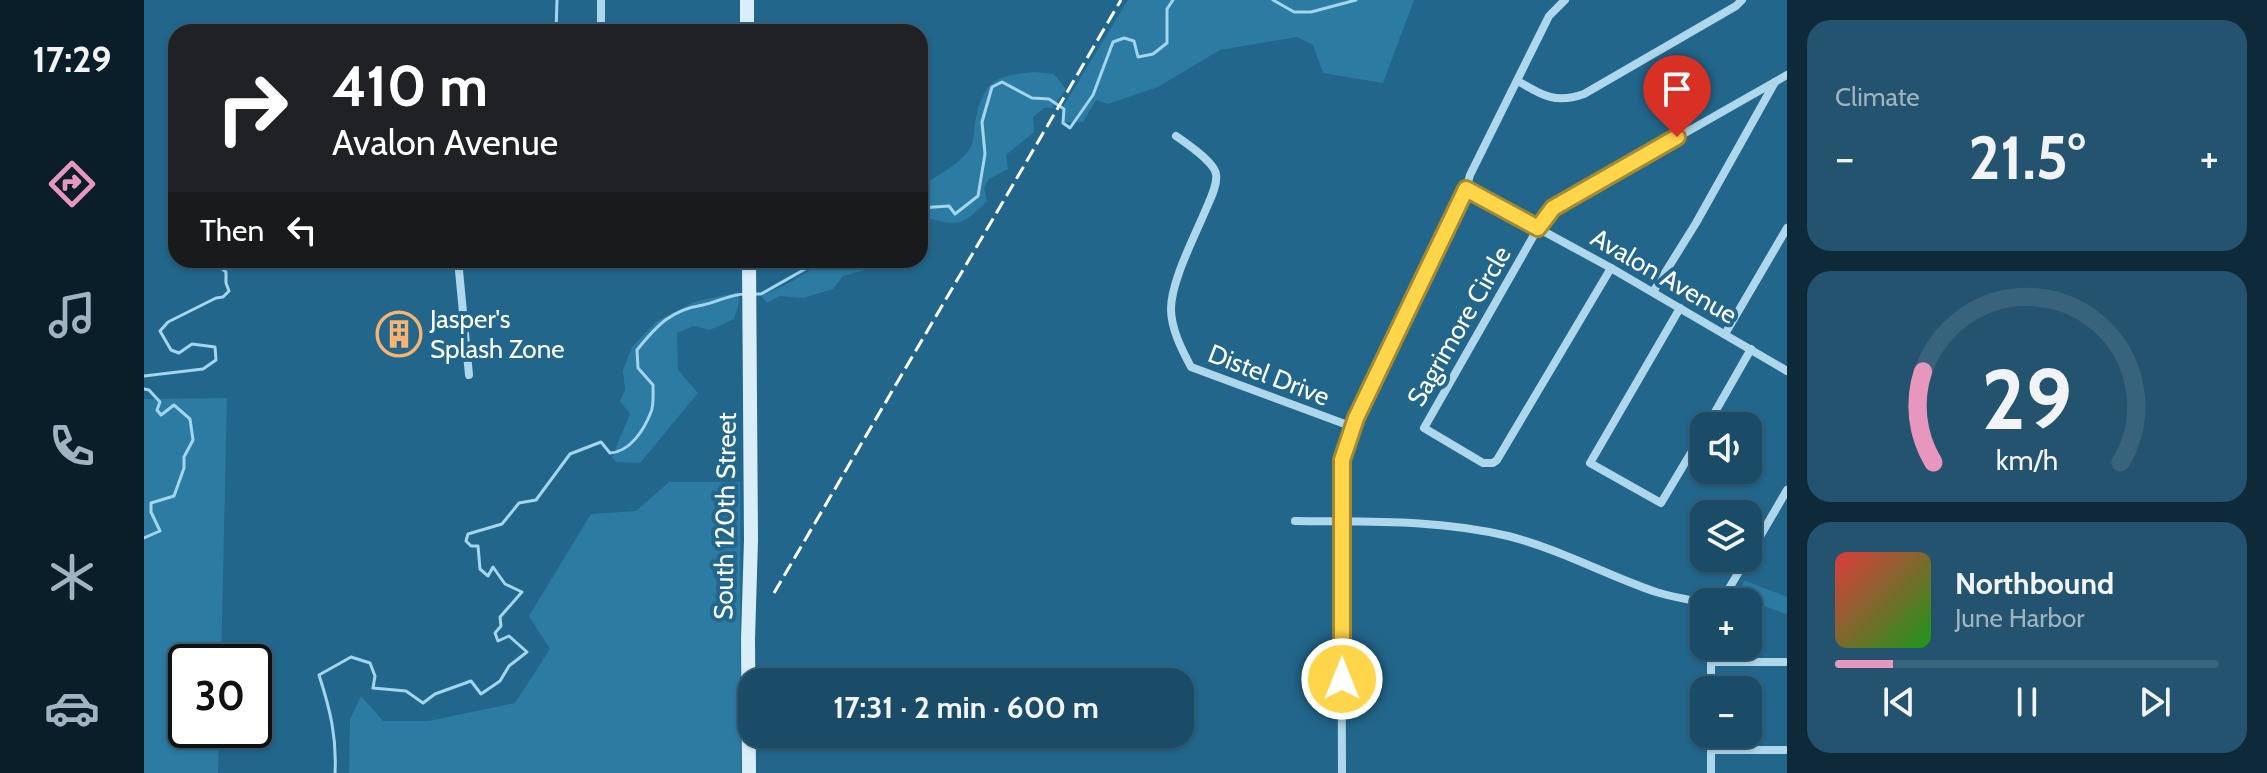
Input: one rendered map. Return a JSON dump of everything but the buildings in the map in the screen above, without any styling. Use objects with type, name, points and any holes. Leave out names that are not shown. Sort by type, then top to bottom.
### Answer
[{"type":"main road","points":[[747,0],[747,24]]},
{"type":"main road","name":"South 120th Street","points":[[749,268],[750,773]]},
{"type":"street","points":[[601,0],[601,24]]},
{"type":"street","points":[[1342,773],[1342,460],[1353,427],[1470,175],[1549,16],[1565,0]]},
{"type":"street","points":[[1518,81],[1549,98],[1566,100],[1584,94],[1742,0]]},
{"type":"street","points":[[1538,228],[1553,208],[1787,75]]},
{"type":"street","points":[[1653,292],[1696,223],[1775,81]]},
{"type":"street","name":"Distel Drive","points":[[1176,136],[1196,151],[1216,174],[1210,199],[1176,283],[1171,309],[1179,342],[1191,367],[1353,427]]},
{"type":"street","name":"Avalon Avenue","points":[[1466,189],[1611,268],[1787,371]]},
{"type":"street","name":"Sagrimore Circle","points":[[1538,228],[1424,428],[1483,463],[1497,460],[1611,268]]},
{"type":"street","points":[[1725,334],[1787,228]]},
{"type":"street","points":[[459,268],[469,375]]},
{"type":"street","points":[[1680,308],[1590,463],[1661,503],[1690,454]]},
{"type":"street","points":[[1714,412],[1751,349]]},
{"type":"street","points":[[1762,534],[1787,490]]},
{"type":"street","points":[[1295,521],[1429,523],[1506,536],[1536,544],[1659,593],[1690,600]]},
{"type":"street","points":[[1711,676],[1711,662],[1785,662]]},
{"type":"street","points":[[1711,773],[1711,750],[1785,750]]},
{"type":"shaded area","points":[[1128,0],[1414,0],[1383,83],[1323,73],[1313,45],[1297,37],[1220,50],[1158,87],[1108,104],[1096,100],[1083,122],[1065,122],[1064,105]]},
{"type":"shaded area","points":[[1034,72],[1054,74],[1066,89],[1052,108],[1044,108],[1033,117],[1034,132],[1006,155],[1008,169],[989,179],[984,188],[987,201],[972,215],[953,223],[928,218],[928,181],[961,159],[970,148],[982,98],[992,83],[1008,76]]},
{"type":"shaded area","points":[[813,268],[873,268],[843,276],[833,289],[803,298],[780,296],[767,303],[761,296]]},
{"type":"shaded area","points":[[739,292],[734,319],[710,330],[694,326],[677,333],[678,370],[698,393],[640,463],[616,462],[612,457],[630,414],[620,401],[625,390],[623,370],[632,347],[657,321],[694,302]]},
{"type":"shaded area","points":[[227,398],[221,644],[168,644],[168,748],[219,748],[218,773],[144,773],[144,399]]},
{"type":"shaded area","points":[[669,482],[740,482],[738,748],[741,748],[741,773],[349,773],[350,719],[361,696],[383,721],[429,721],[515,703],[550,649],[529,616],[591,514],[636,511]]},
{"type":"shaded area","points":[[1745,581],[1787,597],[1787,614],[1762,605],[1762,588],[1740,588]]},
{"type":"waterway","points":[[556,24],[557,0]]},
{"type":"waterway","points":[[928,207],[949,206],[955,214],[978,196],[985,154],[982,122],[992,87],[1002,82],[1032,98],[1049,99],[1064,109],[1063,123],[1070,128],[1093,95],[1113,42],[1124,38],[1134,41],[1138,57],[1153,54],[1167,43],[1167,9],[1173,0]]},
{"type":"waterway","points":[[1273,0],[1294,12],[1311,12],[1356,0]]},
{"type":"waterway","points":[[144,376],[203,369],[216,360],[215,347],[192,344],[179,353],[171,350],[160,331],[168,322],[223,297],[229,291],[226,272],[221,268]]},
{"type":"waterway","points":[[754,294],[761,294],[807,268]]},
{"type":"waterway","points":[[335,773],[332,723],[319,675],[351,657],[370,663],[375,676],[373,688],[406,691],[423,703],[435,694],[471,681],[481,694],[500,681],[509,666],[527,652],[509,636],[498,641],[495,633],[501,626],[500,617],[522,592],[505,584],[493,567],[488,576],[480,569],[478,546],[471,546],[466,541],[468,534],[502,524],[519,503],[536,500],[570,454],[601,442],[610,453],[630,444],[644,426],[653,403],[653,385],[638,368],[637,350],[658,326],[673,315],[692,307],[746,294]]},
{"type":"waterway","points":[[144,389],[160,402],[157,410],[161,415],[174,405],[190,419],[193,440],[184,457],[184,468],[174,496],[151,503],[151,512],[160,531],[144,538]]},
{"type":"railway","points":[[774,593],[1121,0]]},
{"type":"place","name":"Jasper's Splash Zone","points":[[399,334]]},
{"type":"route","points":[[1342,679],[1342,460],[1356,418],[1466,189],[1538,228],[1553,208],[1677,137]]}]
